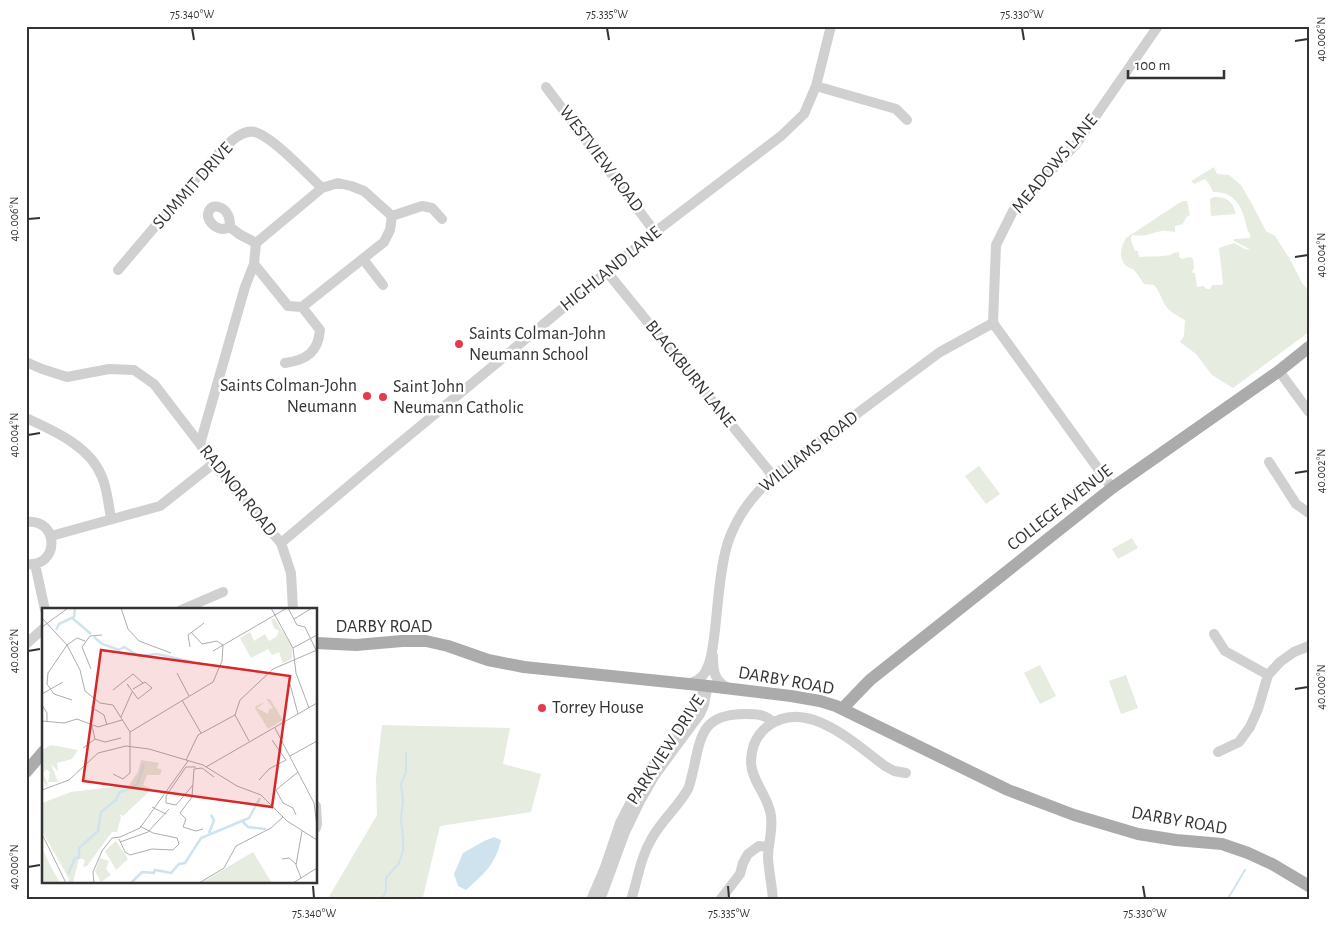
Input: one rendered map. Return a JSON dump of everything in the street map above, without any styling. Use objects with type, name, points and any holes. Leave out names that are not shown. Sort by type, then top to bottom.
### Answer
[{"type":"main road","name":"COLLEGE AVENUE","points":[[842,709],[870,680],[1112,488],[1279,371],[1309,347]]},
{"type":"main road","name":"DARBY ROAD","points":[[318,643],[356,645],[426,641],[448,646],[488,660],[515,666],[728,688],[820,701],[842,709],[1008,790],[1074,815],[1138,834],[1222,844],[1272,864],[1309,886]]},
{"type":"main road","points":[[26,772],[42,754]]},
{"type":"street","name":"HIGHLAND LANE","points":[[281,543],[655,232],[781,136],[804,114],[816,86],[831,26]]},
{"type":"street","name":"MEADOWS LANE","points":[[993,324],[996,245],[1013,212],[1076,143],[1158,26]]},
{"type":"street","points":[[816,86],[896,108],[906,120]]},
{"type":"street","name":"WESTVIEW ROAD","points":[[546,87],[655,232]]},
{"type":"street","name":"SUMMIT DRIVE","points":[[118,270],[206,167],[231,142],[246,132],[254,132],[264,136],[290,157],[322,188]]},
{"type":"street","points":[[200,444],[245,287],[254,264],[256,243],[322,188],[338,183],[364,191],[392,216]]},
{"type":"street","points":[[392,216],[422,206],[432,208],[442,219]]},
{"type":"street","points":[[254,264],[288,306],[302,307],[384,242],[390,230],[392,216]]},
{"type":"street","points":[[230,227],[256,243]]},
{"type":"street","points":[[363,259],[383,285]]},
{"type":"street","name":"BLACKBURN LANE","points":[[607,272],[773,476]]},
{"type":"street","points":[[285,363],[296,362],[313,352],[319,340],[320,330],[302,307]]},
{"type":"street","points":[[993,324],[1112,488]]},
{"type":"street","name":"WILLIAMS ROAD","points":[[688,684],[703,676],[708,665],[727,545],[740,515],[754,496],[773,476],[940,352],[993,324]]},
{"type":"street","name":"RADNOR ROAD","points":[[26,362],[67,377],[109,369],[134,370],[154,384],[213,464],[281,543],[291,573],[294,608]]},
{"type":"street","points":[[1279,371],[1309,412]]},
{"type":"street","points":[[26,418],[63,436],[94,462],[102,477],[111,519]]},
{"type":"street","points":[[1269,462],[1296,504],[1309,513]]},
{"type":"street","points":[[51,536],[160,506],[213,464]]},
{"type":"street","points":[[26,522],[42,525],[51,536],[52,542],[49,554],[45,559],[31,564],[44,608]]},
{"type":"street","points":[[186,608],[223,592]]},
{"type":"street","points":[[26,644],[42,630]]},
{"type":"street","points":[[1214,634],[1225,651],[1268,675]]},
{"type":"street","name":"WILLIAMS ROAD","points":[[713,642],[715,676],[728,688]]},
{"type":"street","points":[[1218,752],[1239,742],[1250,727],[1268,675],[1280,662],[1294,652],[1309,646]]},
{"type":"street","name":"PARKVIEW DRIVE","points":[[591,900],[625,822],[640,801],[660,761],[700,714],[708,686]]},
{"type":"street","points":[[631,900],[640,865],[652,838],[690,786],[701,738],[709,724],[719,717],[732,714],[754,714],[770,719],[773,723]]},
{"type":"street","points":[[773,900],[768,859],[772,822],[770,811],[753,772],[751,760],[754,745],[763,730],[781,719],[801,718],[821,723],[836,730],[885,766],[894,771],[906,773]]},
{"type":"street","name":"PARKVIEW DRIVE","points":[[600,900],[625,822]]},
{"type":"street","points":[[720,900],[740,874],[748,854],[759,846],[769,847]]},
{"type":"shaded area","points":[[1214,167],[1217,174],[1229,175],[1241,185],[1266,231],[1275,236],[1302,283],[1309,291],[1309,332],[1233,388],[1212,375],[1196,354],[1180,342],[1184,336],[1185,320],[1168,309],[1154,285],[1144,284],[1134,270],[1123,263],[1121,256],[1126,238],[1179,203],[1187,201],[1190,215],[1186,217],[1183,224],[1175,226],[1175,232],[1163,231],[1139,236],[1133,235],[1131,240],[1135,251],[1138,251],[1139,257],[1167,256],[1179,252],[1179,257],[1182,259],[1190,257],[1193,259],[1194,269],[1192,271],[1195,273],[1197,287],[1203,286],[1210,289],[1212,285],[1222,285],[1219,248],[1234,243],[1251,250],[1234,241],[1234,239],[1250,238],[1250,234],[1247,230],[1241,208],[1234,199],[1219,192],[1213,192],[1205,179],[1194,184],[1191,181]]},
{"type":"shaded area","points":[[1214,197],[1229,201],[1236,214],[1211,216],[1210,199]]},
{"type":"shaded area","points":[[979,466],[1000,494],[986,504],[965,476]]},
{"type":"shaded area","points":[[1132,538],[1138,548],[1118,559],[1112,549]]},
{"type":"shaded area","points":[[1040,665],[1056,696],[1040,704],[1024,673]]},
{"type":"shaded area","points":[[1126,675],[1138,708],[1121,714],[1109,681]]},
{"type":"shaded area","points":[[382,725],[510,728],[503,764],[541,774],[531,812],[440,826],[423,897],[431,900],[327,900],[377,815],[376,778]]},
{"type":"water","points":[[494,837],[501,840],[496,856],[488,868],[466,890],[458,886],[454,874],[463,853]]},
{"type":"waterway","points":[[382,900],[386,890],[386,878],[399,863],[403,851],[401,784],[406,772],[406,753]]},
{"type":"waterway","points":[[1227,900],[1245,870]]},
{"type":"place","name":"Saints Colman-John Neumann School","points":[[459,344]]},
{"type":"place","name":"Saints Colman-John Neumann","points":[[367,396]]},
{"type":"place","name":"Saint John Neumann Catholic","points":[[383,397]]},
{"type":"place","name":"Torrey House","points":[[542,708]]}]
